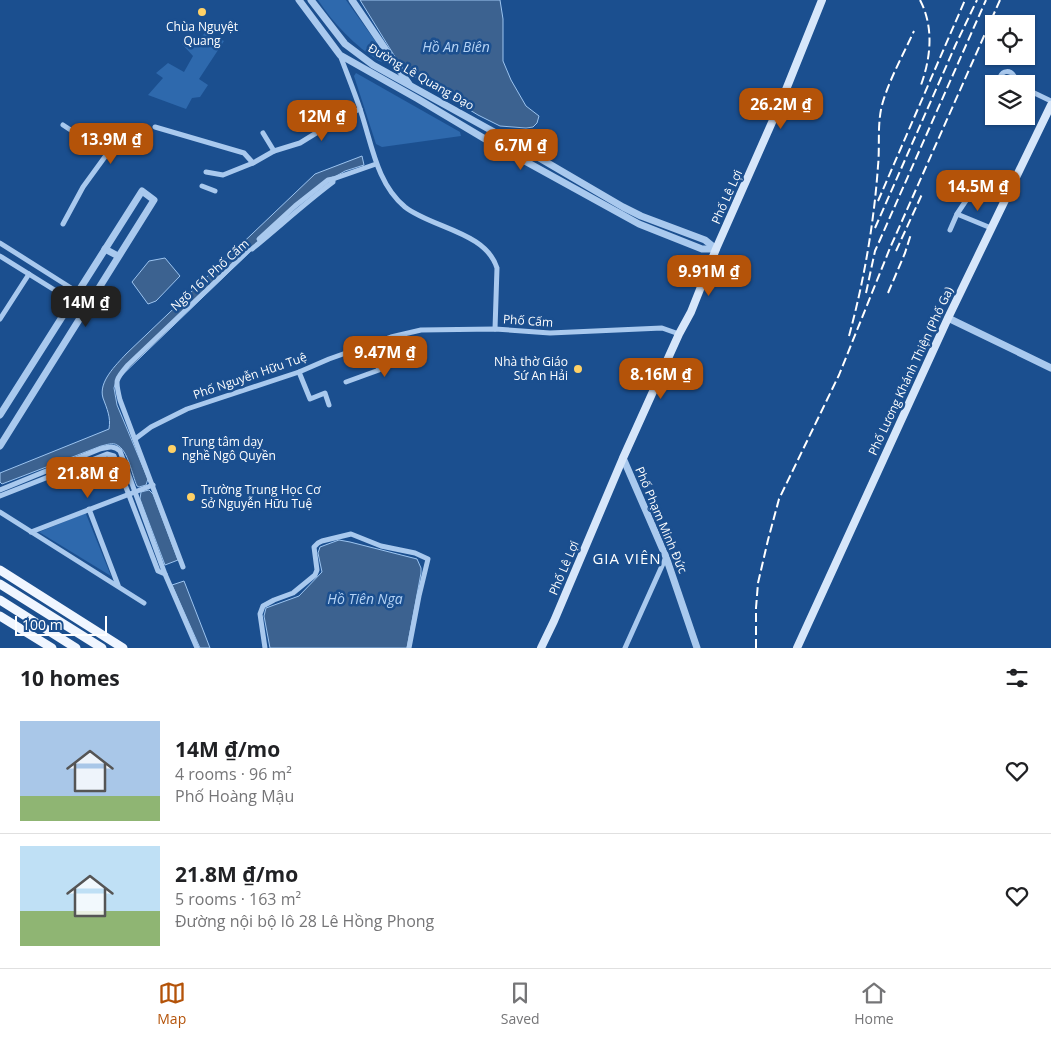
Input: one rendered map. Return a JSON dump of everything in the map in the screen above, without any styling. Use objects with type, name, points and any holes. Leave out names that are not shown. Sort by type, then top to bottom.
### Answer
[{"type":"main road","name":"Phố Lê Lợi","points":[[541,648],[623,458],[679,334],[691,312],[781,102],[822,0]]},
{"type":"main road","name":"Phố Lương Khánh Thiện (Phố Ga)","points":[[797,648],[948,318],[1051,103]]},
{"type":"main road","points":[[0,570],[123,648]]},
{"type":"main road","points":[[0,584],[102,648]]},
{"type":"main road","points":[[0,600],[76,648]]},
{"type":"main road","points":[[0,616],[52,648]]},
{"type":"street","points":[[300,0],[340,55],[345,44]]},
{"type":"street","name":"Đường Lê Quang Đạo","points":[[311,0],[345,44],[373,65],[641,216],[705,240],[716,250]]},
{"type":"street","points":[[352,0],[418,99]]},
{"type":"street","name":"Đường Lê Quang Đạo","points":[[340,55],[485,139],[640,224],[702,248],[716,250]]},
{"type":"street","name":"Phố Cấm","points":[[340,55],[360,109],[376,164],[384,182],[393,195],[406,207],[429,220],[467,236],[479,244],[495,260],[498,268],[495,329],[550,333],[662,328],[679,334]]},
{"type":"street","points":[[1002,75],[1007,71],[1013,75]]},
{"type":"street","points":[[1035,93],[1051,103]]},
{"type":"street","points":[[206,172],[223,175],[253,163],[274,151],[300,143],[342,117],[360,109]]},
{"type":"street","points":[[63,126],[107,154],[83,187],[63,224]]},
{"type":"street","points":[[155,127],[244,153],[253,163]]},
{"type":"street","points":[[263,133],[274,151]]},
{"type":"street","name":"Ngõ 161 Phố Cấm","points":[[135,439],[120,400],[117,386],[117,378],[128,365],[250,249],[328,180],[376,164]]},
{"type":"street","points":[[202,186],[215,191]]},
{"type":"street","points":[[0,415],[142,191],[154,200],[0,446]]},
{"type":"street","points":[[950,230],[957,214],[967,199]]},
{"type":"street","points":[[957,214],[991,228]]},
{"type":"street","points":[[0,243],[90,300]]},
{"type":"street","points":[[105,249],[118,256]]},
{"type":"street","points":[[0,256],[85,309]]},
{"type":"street","points":[[0,319],[29,274]]},
{"type":"street","points":[[948,318],[1051,368]]},
{"type":"street","name":"Phố Nguyễn Hữu Tuệ","points":[[135,439],[151,427],[187,409],[299,372],[372,344],[421,330],[495,329]]},
{"type":"street","points":[[346,382],[379,370],[372,344]]},
{"type":"street","points":[[299,372],[310,398],[325,393],[329,404]]},
{"type":"street","points":[[135,439],[183,567]]},
{"type":"street","points":[[0,490],[100,449],[111,447],[120,451],[132,493]]},
{"type":"street","points":[[0,496],[111,454],[116,460],[132,493],[196,648]]},
{"type":"street","name":"Phố Phạm Minh Đức","points":[[623,458],[666,557],[697,648]]},
{"type":"street","points":[[31,532],[153,485]]},
{"type":"street","points":[[89,509],[119,586]]},
{"type":"street","points":[[0,512],[144,603]]},
{"type":"street","points":[[265,648],[260,614],[263,606],[293,593],[315,575],[317,572],[314,547],[318,542],[351,534],[381,546],[428,559],[409,648]]},
{"type":"street","points":[[625,648],[666,557]]},
{"type":"shaded area","points":[[318,0],[346,0],[386,56],[386,61],[379,61],[353,41],[330,17]]},
{"type":"shaded area","points":[[205,32],[224,41],[199,79],[208,85],[200,97],[192,98],[186,109],[148,95],[163,78],[156,73],[168,63],[184,72],[193,56],[182,44],[188,34],[200,40]]},
{"type":"shaded area","points":[[356,73],[460,132],[461,136],[382,147],[376,144],[354,76]]},
{"type":"shaded area","points":[[86,514],[111,576],[39,532]]},
{"type":"water","name":"Hồ An Biên","points":[[360,0],[500,0],[503,19],[503,61],[511,80],[526,106],[539,116],[537,123],[533,127],[526,128],[500,126],[478,115],[406,71],[400,65]]},
{"type":"water","points":[[362,156],[364,165],[345,171],[317,187],[116,381],[114,388],[117,405],[148,479],[146,485],[137,486],[124,452],[114,444],[101,446],[2,484],[0,482],[0,473],[109,429],[109,417],[102,392],[105,380],[117,363],[315,174]]},
{"type":"water","points":[[165,258],[180,276],[156,301],[148,304],[132,282],[149,261]]},
{"type":"water","points":[[149,490],[153,494],[178,560],[165,565],[140,499],[141,492]]},
{"type":"water","name":"Hồ Tiên Nga","points":[[339,540],[417,559],[421,573],[407,648],[270,648],[264,616],[266,608],[299,596],[322,572],[318,553],[320,547]]},
{"type":"water","points":[[184,581],[210,648],[200,648],[172,585]]},
{"type":"railway","points":[[920,0],[927,21],[930,42],[927,64],[921,85]]},
{"type":"railway","points":[[878,201],[965,0]]},
{"type":"railway","points":[[875,228],[977,0]]},
{"type":"railway","points":[[866,293],[875,251],[986,0]]},
{"type":"railway","points":[[756,648],[758,583],[779,499],[839,375],[890,248],[1000,0]]},
{"type":"railway","points":[[849,336],[864,273],[871,230],[879,158],[882,105],[892,77],[914,31]]},
{"type":"railway","points":[[896,251],[923,192]]},
{"type":"railway","points":[[888,293],[911,234]]},
{"type":"place","name":"Chùa Nguyệt Quang","points":[[202,12]]},
{"type":"place","name":"Nhà thờ Giáo Sứ An Hải","points":[[578,369]]},
{"type":"place","name":"Trung tâm dạy nghề Ngô Quyền","points":[[172,449]]},
{"type":"place","name":"Trường Trung Học Cơ Sở Nguyễn Hữu Tuệ","points":[[191,497]]},
{"type":"district","name":"GIA VIÊN","points":[[627,559]]}]
